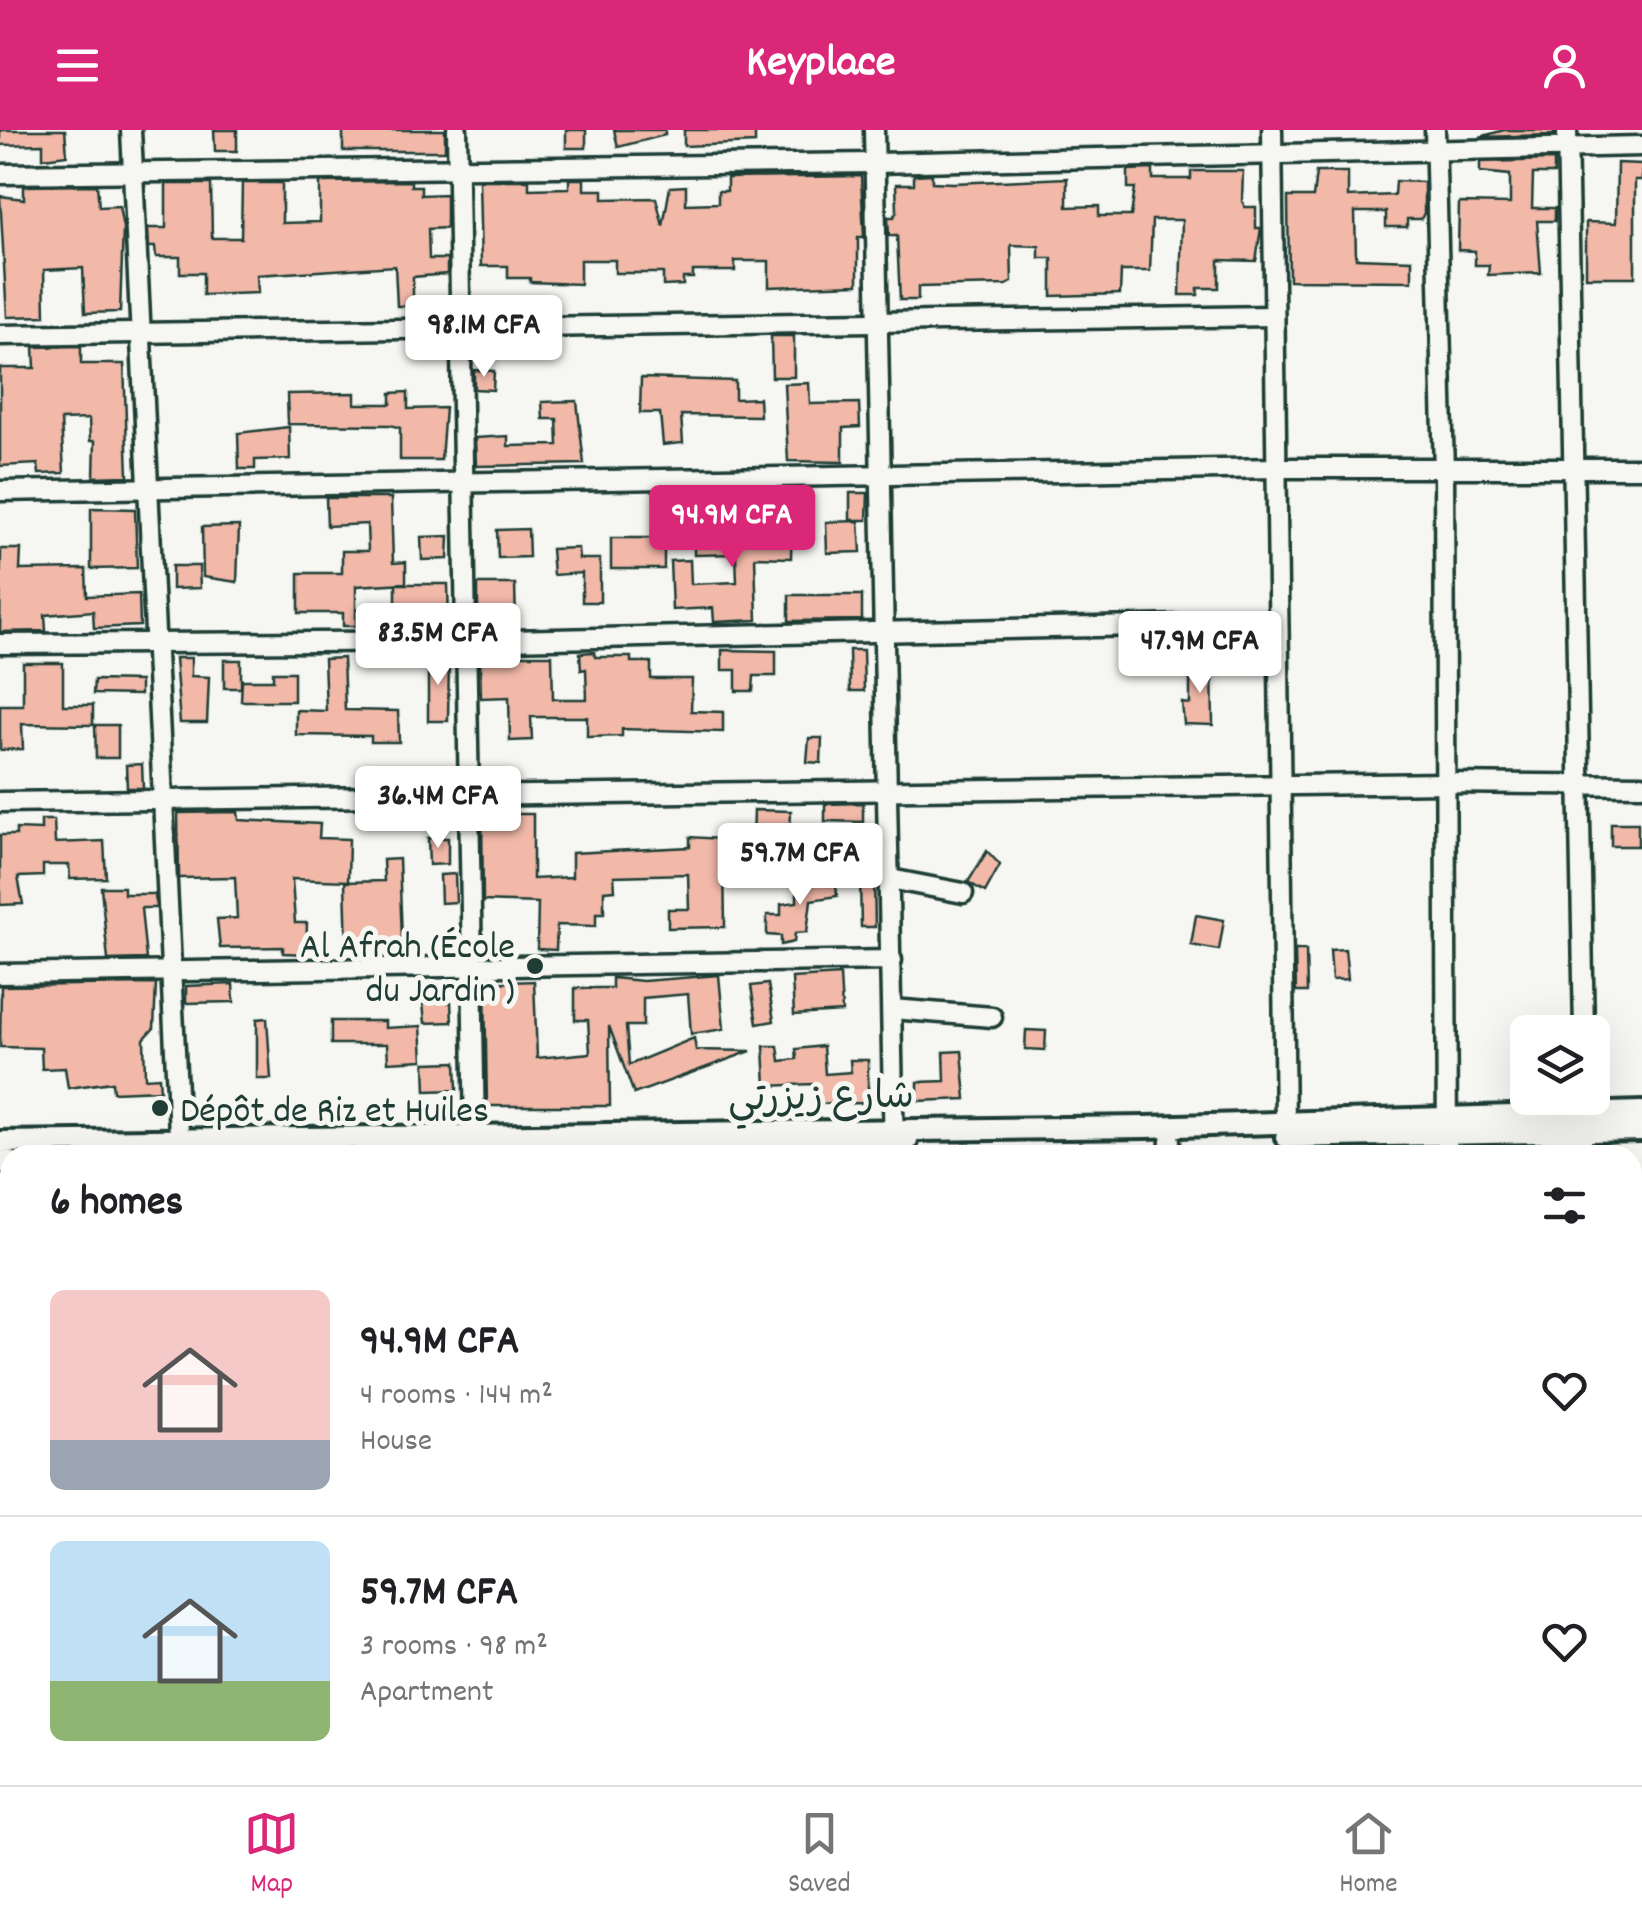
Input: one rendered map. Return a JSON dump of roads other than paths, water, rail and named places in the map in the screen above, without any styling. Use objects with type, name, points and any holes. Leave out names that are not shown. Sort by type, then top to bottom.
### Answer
[{"type":"street","points":[[131,130],[180,1145]]},
{"type":"street","points":[[456,130],[466,797],[476,967],[476,1145]]},
{"type":"street","points":[[874,130],[892,960],[890,1145]]},
{"type":"street","points":[[1272,130],[1285,1139]]},
{"type":"street","points":[[1435,130],[1444,472],[1446,1137]]},
{"type":"street","points":[[0,174],[875,164],[1274,155],[1435,150],[1567,138],[1642,146]]},
{"type":"street","points":[[1567,138],[1584,1015]]},
{"type":"street","points":[[0,335],[1273,316]]},
{"type":"street","points":[[0,491],[1276,468],[1444,472],[1642,468]]},
{"type":"street","points":[[0,644],[463,641],[1277,623]]},
{"type":"street","points":[[0,802],[1446,784],[1642,785]]},
{"type":"street","points":[[890,879],[964,892]]},
{"type":"street","points":[[0,974],[892,960]]},
{"type":"street","points":[[892,1008],[992,1018]]},
{"type":"street","name":"شارع زيزرتي","points":[[1610,1114],[1642,1112]]},
{"type":"street","points":[[1582,1145],[1584,1115]]},
{"type":"street","name":"شارع زيزرتي","points":[[946,1145],[1446,1137],[1584,1115],[1642,1130]]},
{"type":"street","name":"شارع زيزرتي","points":[[1199,1145],[1285,1139]]},
{"type":"street","name":"شارع زيزرتي","points":[[0,1142],[90,1145]]},
{"type":"place","name":"Al Afrah (École du Jardin )","points":[[535,966]]},
{"type":"place","name":"Dépôt de Riz et Huiles","points":[[160,1108]]}]
